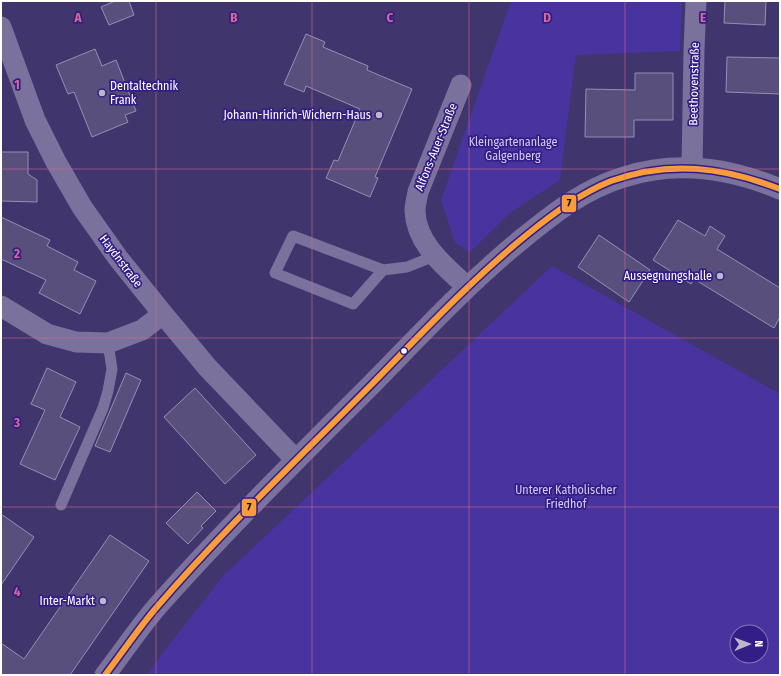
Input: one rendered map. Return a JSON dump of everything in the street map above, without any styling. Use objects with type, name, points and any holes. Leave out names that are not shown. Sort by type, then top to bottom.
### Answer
[{"type":"street","name":"Beethovenstraße","points":[[692,167],[696,1]]},
{"type":"street","name":"Haydnstraße","points":[[1,27],[35,120],[56,162],[82,207],[118,258],[208,368],[296,460]]},
{"type":"street","name":"Alfons-Auer-Straße","points":[[461,86],[418,192],[415,210],[418,227],[424,242],[435,256],[467,287]]},
{"type":"street","points":[[105,675],[160,603],[296,460],[467,287],[505,252],[570,202],[597,187],[623,177],[652,169],[692,167],[727,172],[761,181],[780,188]]},
{"type":"street","points":[[1,306],[47,334],[76,342],[108,343],[142,330],[163,314]]},
{"type":"lane","points":[[382,270],[353,304],[275,273],[293,236],[382,270],[407,267],[435,256]]},
{"type":"lane","points":[[61,505],[103,408],[108,391],[112,369],[108,343]]},
{"type":"green space","name":"Kleingartenanlage Galgenberg","points":[[511,1],[682,1],[680,51],[576,55],[560,180],[510,213],[470,252],[455,243],[441,200]]},
{"type":"green space","name":"Unterer Katholischer Friedhof","points":[[552,266],[780,394],[780,675],[147,675],[223,576]]},
{"type":"building","points":[[115,1],[129,1],[134,15],[109,25],[101,7]]},
{"type":"building","points":[[725,1],[766,1],[765,25],[724,23]]},
{"type":"building","name":"Johann-Hinrich-Wichern-Haus","points":[[306,34],[325,42],[323,47],[368,66],[367,70],[412,89],[375,177],[378,178],[370,197],[326,178],[334,160],[338,161],[360,109],[306,86],[304,92],[284,84]]},
{"type":"building","name":"Dentaltechnik Frank","points":[[95,49],[102,66],[116,60],[136,111],[125,115],[128,122],[92,137],[74,92],[68,94],[56,65]]},
{"type":"building","points":[[727,57],[780,58],[780,94],[726,92]]},
{"type":"building","points":[[635,73],[673,73],[673,120],[634,120],[634,137],[585,137],[586,89],[635,90]]},
{"type":"building","points":[[1,152],[28,152],[28,174],[37,180],[37,202],[1,201]]},
{"type":"building","points":[[1,217],[50,240],[47,246],[78,262],[74,270],[96,281],[80,314],[39,293],[46,280],[1,259]]},
{"type":"building","name":"Aussegnungshalle","points":[[678,220],[705,236],[710,226],[725,236],[717,249],[780,288],[780,317],[774,328],[694,279],[691,284],[653,260]]},
{"type":"building","points":[[599,235],[650,270],[629,302],[578,267]]},
{"type":"building","points":[[47,368],[76,382],[60,417],[80,427],[55,480],[20,464],[45,410],[31,404]]},
{"type":"building","points":[[126,373],[141,380],[110,452],[95,446]]},
{"type":"building","points":[[195,388],[256,455],[225,484],[164,417]]},
{"type":"building","points":[[197,492],[216,511],[201,526],[203,528],[188,544],[166,523]]},
{"type":"building","points":[[1,514],[34,537],[1,585]]},
{"type":"building","points":[[110,535],[149,561],[70,675],[1,675],[1,643],[24,659]]},
{"type":"transit line","name":"7","points":[[105,675],[156,608],[235,522],[468,287],[529,233],[558,211],[578,197],[611,181],[633,174],[654,170],[696,169],[717,171],[759,181],[780,189]]},
{"type":"place","name":"Dentaltechnik Frank","points":[[102,93]]},
{"type":"place","name":"Johann-Hinrich-Wichern-Haus","points":[[379,115]]},
{"type":"place","name":"Aussegnungshalle","points":[[720,276]]},
{"type":"place","name":"Inter-Markt","points":[[103,601]]}]
